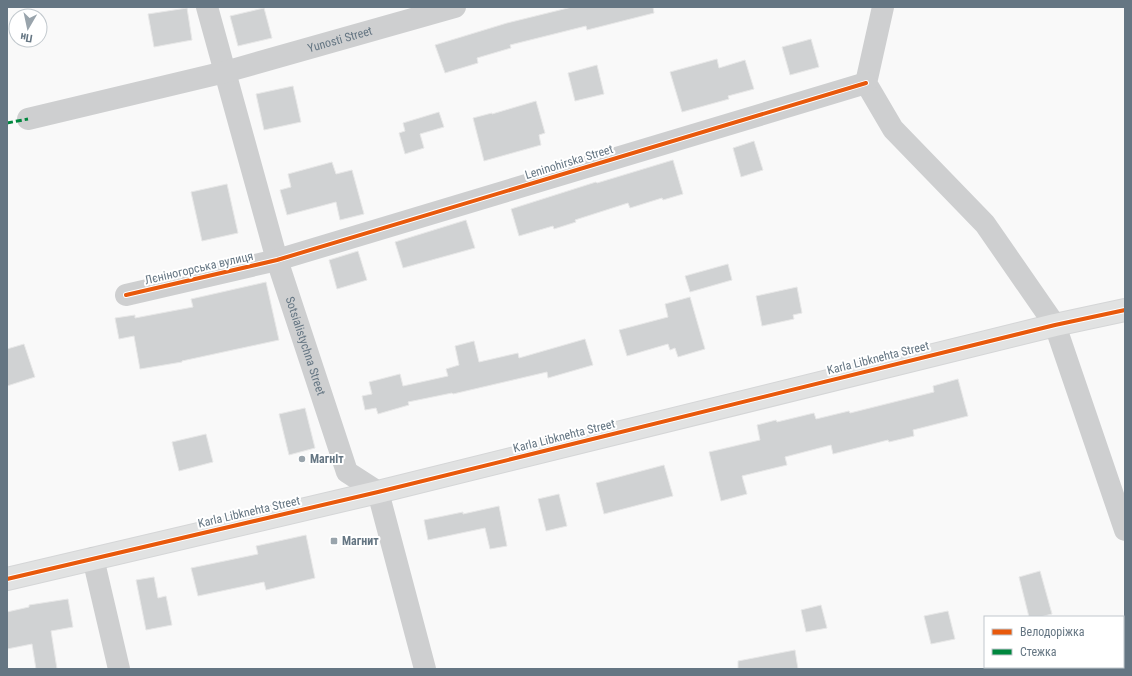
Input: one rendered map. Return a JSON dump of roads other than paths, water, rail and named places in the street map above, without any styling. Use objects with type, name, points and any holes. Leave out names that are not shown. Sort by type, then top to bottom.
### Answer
[{"type":"street","name":"Sotsialistychna Street","points":[[207,7],[276,260],[348,472],[378,492]]},
{"type":"street","name":"Yunosti Street","points":[[28,119],[225,72],[455,7]]},
{"type":"street","points":[[883,7],[866,83],[893,129],[985,224],[1056,325],[1125,530]]},
{"type":"street","name":"Leninohirska Street","points":[[276,260],[866,83]]},
{"type":"street","name":"Лєніногорська вулиця","points":[[126,295],[276,260]]},
{"type":"street","name":"Karla Libknehta Street","points":[[7,579],[378,492],[1056,325],[1125,310]]},
{"type":"street","points":[[378,492],[425,669]]},
{"type":"street","points":[[93,558],[119,669]]},
{"type":"place","name":"Магніт","points":[[302,459]]},
{"type":"place","name":"Магнит","points":[[334,541]]}]
